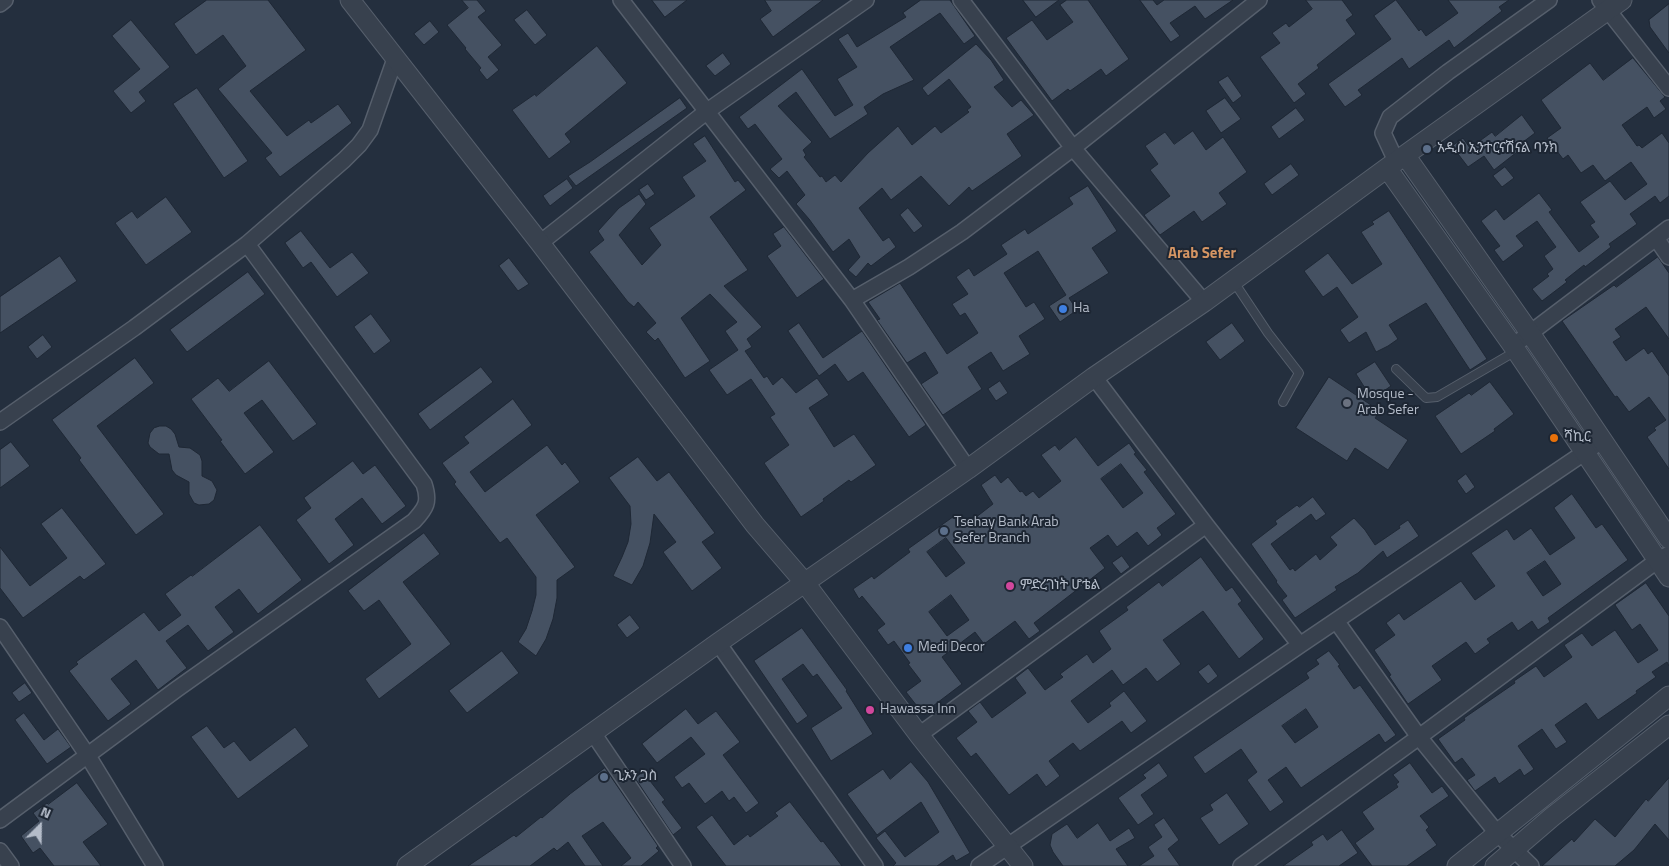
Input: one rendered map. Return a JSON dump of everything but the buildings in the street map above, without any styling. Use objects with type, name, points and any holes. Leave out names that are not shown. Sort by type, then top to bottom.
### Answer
[{"type":"street","points":[[0,4],[5,0]]},
{"type":"street","points":[[350,0],[755,524],[804,583],[919,735],[1023,866]]},
{"type":"street","points":[[621,0],[852,300],[968,470]]},
{"type":"street","points":[[540,244],[706,112],[866,0]]},
{"type":"street","points":[[961,0],[1073,148],[1204,302]]},
{"type":"street","points":[[852,300],[962,232],[1073,148],[1259,0]]},
{"type":"street","points":[[1549,0],[1448,72],[1390,117],[1383,133],[1396,162],[1514,349],[1584,452],[1664,557],[1669,577]]},
{"type":"street","points":[[406,866],[718,643],[968,470],[1094,377],[1204,302],[1610,4],[1669,88]]},
{"type":"street","points":[[1,420],[134,328],[246,244],[344,160],[359,145],[370,130],[395,59]]},
{"type":"street","points":[[1396,162],[1530,333],[1669,538]]},
{"type":"street","points":[[1514,349],[1530,333],[1669,228]]},
{"type":"street","points":[[1656,238],[1669,257]]},
{"type":"street","points":[[0,820],[177,689],[414,521],[424,509],[428,496],[424,484],[246,244]]},
{"type":"street","points":[[1094,377],[1300,645]]},
{"type":"street","points":[[979,866],[1300,645],[1337,622],[1603,440]]},
{"type":"street","points":[[919,735],[1206,525]]},
{"type":"street","points":[[1241,866],[1664,557]]},
{"type":"street","points":[[1337,622],[1419,737],[1497,833],[1531,866]]},
{"type":"street","points":[[0,627],[88,756],[154,866]]},
{"type":"street","points":[[718,643],[875,866]]},
{"type":"street","points":[[1457,866],[1669,696]]},
{"type":"street","points":[[1495,866],[1552,817],[1669,725]]},
{"type":"street","points":[[593,733],[683,866]]},
{"type":"street","points":[[0,851],[11,866]]},
{"type":"lane","points":[[1232,280],[1268,333],[1299,373],[1282,402]]},
{"type":"lane","points":[[1396,369],[1426,398],[1437,397],[1514,349]]},
{"type":"place","name":"አዲስ ኢንተርናሽናል ባንክ","points":[[1427,149]]},
{"type":"place","name":"Ha","points":[[1063,309]]},
{"type":"place","name":"Mosque - Arab Sefer","points":[[1347,403]]},
{"type":"place","name":"ሻኪር","points":[[1554,438]]},
{"type":"place","name":"Tsehay Bank Arab Sefer Branch","points":[[944,531]]},
{"type":"place","name":"ምድረገነት ሆቴል","points":[[1010,586]]},
{"type":"place","name":"Medi Decor","points":[[908,648]]},
{"type":"place","name":"Hawassa Inn","points":[[870,710]]},
{"type":"place","name":"ጊኦን ጋስ","points":[[604,777]]},
{"type":"district","name":"Arab Sefer","points":[[1202,254]]}]
